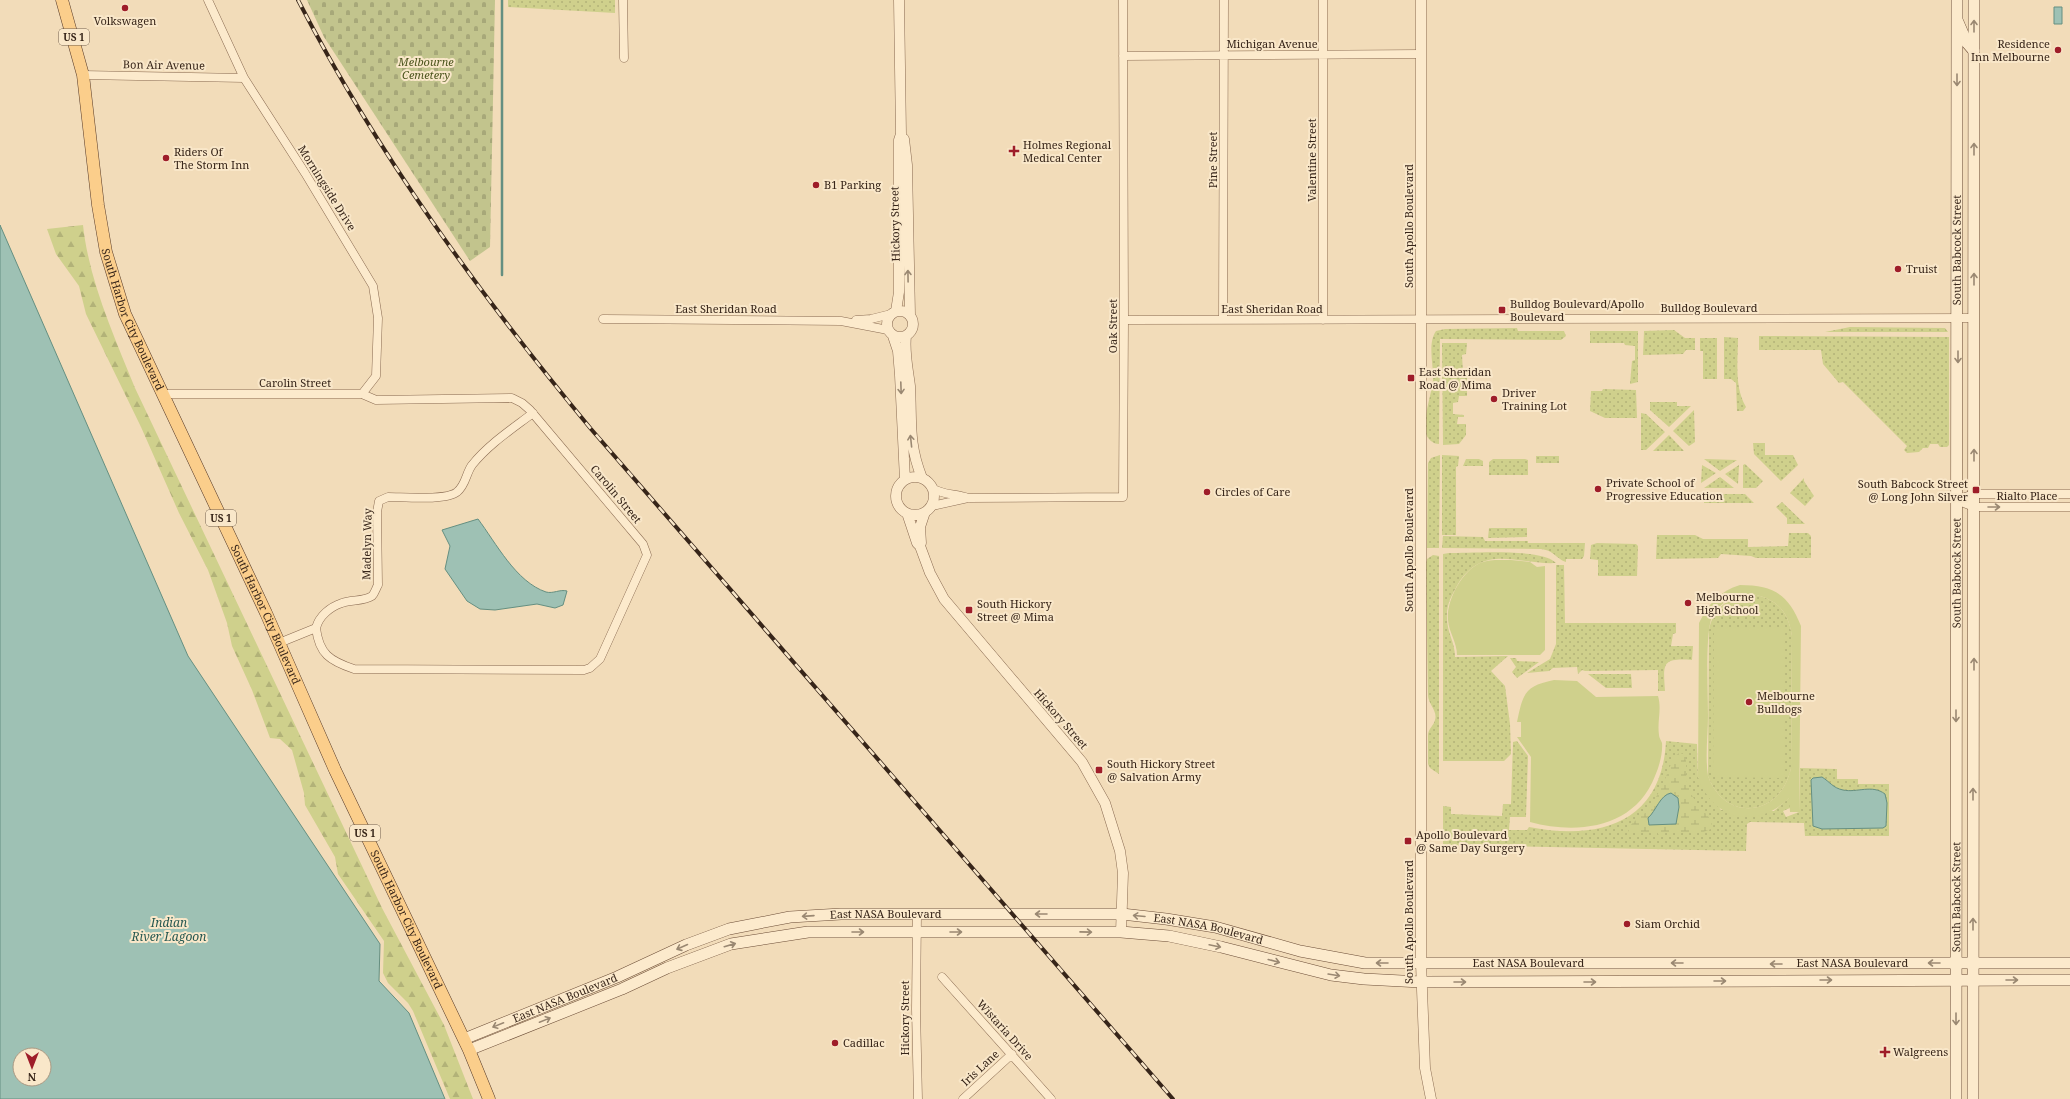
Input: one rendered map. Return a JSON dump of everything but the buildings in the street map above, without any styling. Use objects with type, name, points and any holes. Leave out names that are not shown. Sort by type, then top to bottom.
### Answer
[{"type":"main road","name":"South Harbor City Boulevard","points":[[62,0],[84,75],[98,205],[106,252],[125,314],[279,643],[335,770],[470,1050],[489,1099]]},
{"type":"main road","name":"South Babcock Street","points":[[1956,1099],[1957,0]]},
{"type":"main road","name":"South Babcock Street","points":[[1972,1099],[1974,0]]},
{"type":"main road","points":[[1957,18],[1967,43],[1974,52]]},
{"type":"main road","points":[[1957,41],[1970,61],[1974,85]]},
{"type":"main road","name":"East NASA Boulevard","points":[[464,1039],[617,976],[686,945],[729,929],[790,917],[841,914],[1122,914],[1166,918],[1215,927],[1300,951],[1365,963],[2070,963]]},
{"type":"main road","name":"East NASA Boulevard","points":[[470,1050],[622,989],[667,968],[731,944],[808,932],[1121,932],[1169,936],[1199,942],[1331,975],[1364,979],[1421,982],[1956,980]]},
{"type":"main road","points":[[1296,967],[1300,951]]},
{"type":"main road","points":[[1956,980],[2070,980]]},
{"type":"street","name":"Morningside Drive","points":[[208,0],[244,78],[305,173],[373,286],[378,318],[376,376],[362,394]]},
{"type":"street","points":[[623,0],[624,58]]},
{"type":"street","name":"Hickory Street","points":[[899,0],[901,134],[899,140],[910,315]]},
{"type":"street","name":"Oak Street","points":[[932,488],[947,495],[968,498],[1123,497],[1123,0]]},
{"type":"street","name":"Pine Street","points":[[1223,320],[1224,0]]},
{"type":"street","name":"Valentine Street","points":[[1323,0],[1323,320]]},
{"type":"street","name":"South Apollo Boulevard","points":[[1421,0],[1421,982],[1425,1078],[1431,1099]]},
{"type":"street","name":"Michigan Avenue","points":[[1123,56],[1421,54]]},
{"type":"street","name":"Bon Air Avenue","points":[[84,75],[244,78]]},
{"type":"street","name":"Hickory Street","points":[[893,313],[899,292],[903,222]]},
{"type":"street","points":[[890,333],[899,338],[906,336],[912,330],[913,322],[910,315],[904,312],[893,313],[887,321],[890,333],[898,352],[905,480]]},
{"type":"street","name":"East Sheridan Road","points":[[602,319],[850,322],[893,313]]},
{"type":"street","name":"Bulldog Boulevard","points":[[1421,320],[1974,318]]},
{"type":"street","name":"East Sheridan Road","points":[[1124,320],[1421,320]]},
{"type":"street","name":"East Sheridan Road","points":[[850,322],[890,333]]},
{"type":"street","points":[[906,336],[911,442],[922,478],[932,488],[934,496],[928,509],[915,514],[907,513],[900,506],[896,497],[899,486],[905,480],[922,478]]},
{"type":"street","name":"Carolin Street","points":[[162,394],[362,394],[376,400],[512,398],[522,403],[533,413],[643,544],[647,555],[600,658],[590,668],[584,670],[354,669],[334,662],[322,650],[316,628]]},
{"type":"street","name":"Madelyn Way","points":[[316,628],[317,622],[326,612],[342,603],[364,599],[373,595],[378,585],[377,512],[379,501],[388,497],[446,497],[457,492],[466,480],[470,467],[487,449],[533,413]]},
{"type":"street","name":"Rialto Place","points":[[1956,500],[1974,494],[2070,494]]},
{"type":"street","points":[[2014,494],[2014,507]]},
{"type":"street","name":"Oak Street","points":[[928,509],[962,501],[968,498]]},
{"type":"street","name":"Rialto Place","points":[[1956,500],[1974,507],[2070,506]]},
{"type":"street","name":"Hickory Street","points":[[920,546],[922,542],[920,527],[928,509]]},
{"type":"street","name":"Hickory Street","points":[[907,513],[917,543],[920,546],[930,573],[944,599],[1082,762],[1105,803],[1120,851],[1123,873],[1121,932]]},
{"type":"street","points":[[279,643],[316,628]]},
{"type":"street","name":"Hickory Street","points":[[917,914],[916,1008],[918,1099]]},
{"type":"street","name":"Wistaria Drive","points":[[942,977],[1051,1099]]},
{"type":"street","name":"Iris Lane","points":[[963,1099],[1012,1054]]},
{"type":"green space","name":"Melbourne Cemetery","points":[[307,0],[495,0],[490,247],[470,261],[324,37]]},
{"type":"green space","points":[[508,0],[615,0],[615,13],[508,7]]},
{"type":"green space","points":[[83,225],[91,267],[103,308],[135,388],[382,908],[444,1025],[473,1099],[450,1099],[413,1011],[408,1003],[388,983],[383,973],[384,941],[338,874],[335,857],[305,805],[304,793],[292,750],[280,739],[270,738],[252,690],[232,646],[227,623],[208,570],[179,513],[141,427],[86,314],[79,286],[56,254],[47,229]]},
{"type":"green space","points":[[1850,327],[1945,328],[1948,332],[1825,332]]},
{"type":"green space","points":[[1517,328],[1518,331],[1564,331],[1566,336],[1561,340],[1440,339],[1439,444],[1431,441],[1426,433],[1425,426],[1426,413],[1433,380],[1431,349],[1433,336],[1436,331],[1445,329]]},
{"type":"green space","points":[[1674,330],[1685,338],[1695,338],[1695,350],[1686,350],[1683,354],[1643,355],[1644,331]]},
{"type":"green space","points":[[1590,331],[1638,331],[1638,382],[1630,384],[1632,361],[1635,360],[1635,346],[1625,345],[1624,343],[1590,343]]},
{"type":"green space","points":[[1759,336],[1949,337],[1949,445],[1947,447],[1940,447],[1938,444],[1930,444],[1928,448],[1923,448],[1919,452],[1907,453],[1904,450],[1907,446],[1843,382],[1839,383],[1823,364],[1821,350],[1759,350]]},
{"type":"green space","points":[[1724,337],[1738,338],[1738,382],[1742,399],[1746,407],[1743,411],[1737,411],[1736,383],[1731,379],[1724,379]]},
{"type":"green space","points":[[1700,338],[1717,338],[1717,379],[1703,379],[1703,351],[1700,351]]},
{"type":"green space","points":[[1442,343],[1467,343],[1466,354],[1462,355],[1463,372],[1467,372],[1467,396],[1459,396],[1458,402],[1453,403],[1453,414],[1464,415],[1464,417],[1458,417],[1457,424],[1466,424],[1466,435],[1459,444],[1443,445]]},
{"type":"green space","points":[[1603,389],[1636,390],[1637,418],[1605,418],[1590,411],[1591,391],[1602,391]]},
{"type":"green space","points":[[1650,402],[1677,402],[1677,406],[1691,406],[1669,427],[1650,410]]},
{"type":"green space","points":[[1694,410],[1695,442],[1689,446],[1673,431]]},
{"type":"green space","points":[[1641,413],[1646,414],[1665,432],[1646,450],[1641,450]]},
{"type":"green space","points":[[1669,435],[1684,451],[1653,451]]},
{"type":"green space","points":[[1753,443],[1765,443],[1765,455],[1793,455],[1798,465],[1781,481],[1754,454]]},
{"type":"green space","points":[[1440,455],[1439,548],[1427,548],[1428,463],[1431,458]]},
{"type":"green space","points":[[1442,455],[1459,456],[1458,466],[1456,467],[1456,535],[1442,535]]},
{"type":"green space","points":[[1536,456],[1559,456],[1559,463],[1536,463]]},
{"type":"green space","points":[[1466,459],[1479,459],[1483,461],[1483,466],[1463,466]]},
{"type":"green space","points":[[1493,459],[1528,460],[1528,475],[1489,475],[1489,462]]},
{"type":"green space","points":[[1704,459],[1737,460],[1720,471]]},
{"type":"green space","points":[[1745,464],[1763,481],[1756,488],[1743,488],[1743,465]]},
{"type":"green space","points":[[1702,465],[1716,473],[1701,483]]},
{"type":"green space","points":[[1739,465],[1738,484],[1725,474]]},
{"type":"green space","points":[[1720,477],[1734,488],[1704,488]]},
{"type":"green space","points":[[1804,478],[1804,481],[1814,496],[1805,506],[1790,493]]},
{"type":"green space","points":[[1704,494],[1745,494],[1754,503],[1704,503]]},
{"type":"green space","points":[[1782,502],[1805,524],[1787,524],[1787,518],[1776,507]]},
{"type":"green space","points":[[1489,528],[1527,528],[1527,537],[1488,538]]},
{"type":"green space","points":[[1789,533],[1808,533],[1811,536],[1811,558],[1756,558],[1751,556],[1721,554],[1718,558],[1656,559],[1657,535],[1695,535],[1703,539],[1748,539],[1748,547],[1788,546]]},
{"type":"green space","points":[[1443,536],[1483,537],[1485,541],[1585,543],[1584,556],[1582,559],[1566,559],[1566,562],[1559,559],[1549,551],[1541,549],[1442,548]]},
{"type":"green space","points":[[1597,543],[1636,544],[1638,546],[1637,576],[1598,576],[1598,560],[1590,559],[1591,545]]},
{"type":"green space","points":[[1522,553],[1549,558],[1556,563],[1502,559],[1490,560],[1479,564],[1468,571],[1458,584],[1448,604],[1447,623],[1454,647],[1455,657],[1508,656],[1491,671],[1505,686],[1510,724],[1511,754],[1504,761],[1443,761],[1443,554]]},
{"type":"green space","points":[[1433,555],[1439,556],[1439,774],[1430,768],[1428,764],[1428,734],[1436,717],[1428,698],[1426,564],[1427,559]]},
{"type":"green space","points":[[1491,560],[1530,562],[1537,567],[1545,566],[1545,650],[1540,655],[1457,655],[1456,646],[1448,620],[1448,612],[1456,587],[1473,567],[1480,563]]},
{"type":"green space","points":[[1556,565],[1564,565],[1565,623],[1676,623],[1676,633],[1673,634],[1671,646],[1693,646],[1692,660],[1675,660],[1666,664],[1664,674],[1665,691],[1658,691],[1658,670],[1582,670],[1578,674],[1577,667],[1553,668],[1549,671],[1527,673],[1550,659],[1556,644]]},
{"type":"green space","points":[[1740,585],[1752,585],[1771,590],[1779,594],[1791,607],[1801,626],[1799,812],[1790,812],[1789,798],[1777,808],[1763,814],[1750,817],[1737,816],[1725,811],[1714,803],[1705,792],[1698,777],[1699,623],[1706,610],[1715,599]],"holes":[[[1753,594],[1775,603],[1784,613],[1788,620],[1792,636],[1791,768],[1785,784],[1776,796],[1765,804],[1752,808],[1740,807],[1727,802],[1716,791],[1708,776],[1708,636],[1712,617],[1715,611],[1724,603],[1735,597]]]},
{"type":"green space","name":"Melbourne Bulldogs","points":[[1753,594],[1775,603],[1780,608],[1788,620],[1792,636],[1791,768],[1785,784],[1776,796],[1765,804],[1752,808],[1740,807],[1727,802],[1716,791],[1708,776],[1709,630],[1714,615],[1724,604],[1737,597]]},
{"type":"green space","name":"Melbourne Bulldogs","points":[[1714,627],[1785,628],[1784,778],[1713,777]]},
{"type":"green space","points":[[1510,658],[1516,658],[1517,661],[1539,662],[1517,678],[1512,672],[1516,667]]},
{"type":"green space","points":[[1588,674],[1631,674],[1632,688],[1606,688]]},
{"type":"green space","points":[[1554,680],[1577,681],[1596,697],[1658,696],[1660,706],[1659,736],[1662,747],[1658,768],[1646,793],[1634,807],[1619,817],[1603,823],[1585,827],[1567,828],[1530,822],[1531,757],[1517,737],[1521,737],[1521,722],[1517,722],[1521,704],[1526,693],[1536,685]]},
{"type":"green space","points":[[1517,741],[1528,756],[1526,817],[1510,817],[1509,830],[1527,830],[1529,827],[1555,831],[1579,831],[1602,828],[1622,820],[1639,808],[1653,791],[1662,769],[1666,741],[1697,744],[1698,777],[1721,810],[1774,811],[1790,797],[1790,808],[1783,811],[1786,817],[1799,812],[1800,768],[1837,769],[1837,779],[1858,779],[1858,784],[1889,784],[1889,836],[1805,836],[1804,823],[1750,822],[1747,824],[1746,851],[1443,845],[1443,806],[1451,807],[1451,814],[1502,816],[1503,804],[1511,804],[1513,742]]},
{"type":"green space","points":[[1679,753],[1684,754],[1685,757],[1686,779],[1691,794],[1712,821],[1711,829],[1701,833],[1661,833],[1658,835],[1658,833],[1631,833],[1628,831],[1629,828],[1645,813],[1662,788],[1673,760]]},
{"type":"water","points":[[2054,7],[2062,7],[2062,24],[2054,24]]},
{"type":"water","name":"Indian River Lagoon","points":[[0,225],[188,656],[380,944],[379,981],[409,1013],[445,1099],[0,1099]]},
{"type":"water","points":[[478,519],[508,561],[525,580],[546,592],[567,591],[563,605],[555,608],[537,604],[495,610],[480,609],[467,601],[445,569],[450,546],[442,530]]},
{"type":"water","points":[[1822,777],[1834,786],[1843,790],[1870,789],[1880,791],[1885,794],[1887,803],[1886,826],[1883,828],[1822,829],[1813,826],[1811,780],[1813,778]]},
{"type":"water","points":[[1671,793],[1678,798],[1679,807],[1676,824],[1649,825],[1648,818],[1661,800],[1667,794]]},
{"type":"waterway","points":[[502,0],[502,275]]},
{"type":"railway","points":[[298,0],[362,114],[397,169],[471,275],[550,378],[591,429],[1173,1099]]},
{"type":"place","name":"Volkswagen","points":[[125,8]]},
{"type":"place","name":"Residence Inn Melbourne","points":[[2058,50]]},
{"type":"place","name":"Holmes Regional Medical Center","points":[[1014,151]]},
{"type":"place","name":"Riders Of The Storm Inn","points":[[166,158]]},
{"type":"place","name":"B1 Parking","points":[[816,185]]},
{"type":"place","name":"Truist","points":[[1898,269]]},
{"type":"place","name":"Bulldog Boulevard/Apollo Boulevard","points":[[1502,310]]},
{"type":"place","name":"East Sheridan Road @ Mima","points":[[1411,378]]},
{"type":"place","name":"Driver Training Lot","points":[[1494,399]]},
{"type":"place","name":"Private School of Progressive Education","points":[[1598,489]]},
{"type":"place","name":"South Babcock Street @ Long John Silver","points":[[1976,490]]},
{"type":"place","name":"Circles of Care","points":[[1207,492]]},
{"type":"place","name":"Melbourne High School","points":[[1688,603]]},
{"type":"place","name":"South Hickory Street @ Mima","points":[[969,610]]},
{"type":"place","name":"Melbourne Bulldogs","points":[[1749,702]]},
{"type":"place","name":"South Hickory Street @ Salvation Army","points":[[1099,770]]},
{"type":"place","name":"Apollo Boulevard @ Same Day Surgery","points":[[1408,841]]},
{"type":"place","name":"Siam Orchid","points":[[1627,924]]},
{"type":"place","name":"Cadillac","points":[[835,1043]]},
{"type":"place","name":"Walgreens","points":[[1885,1052]]}]
